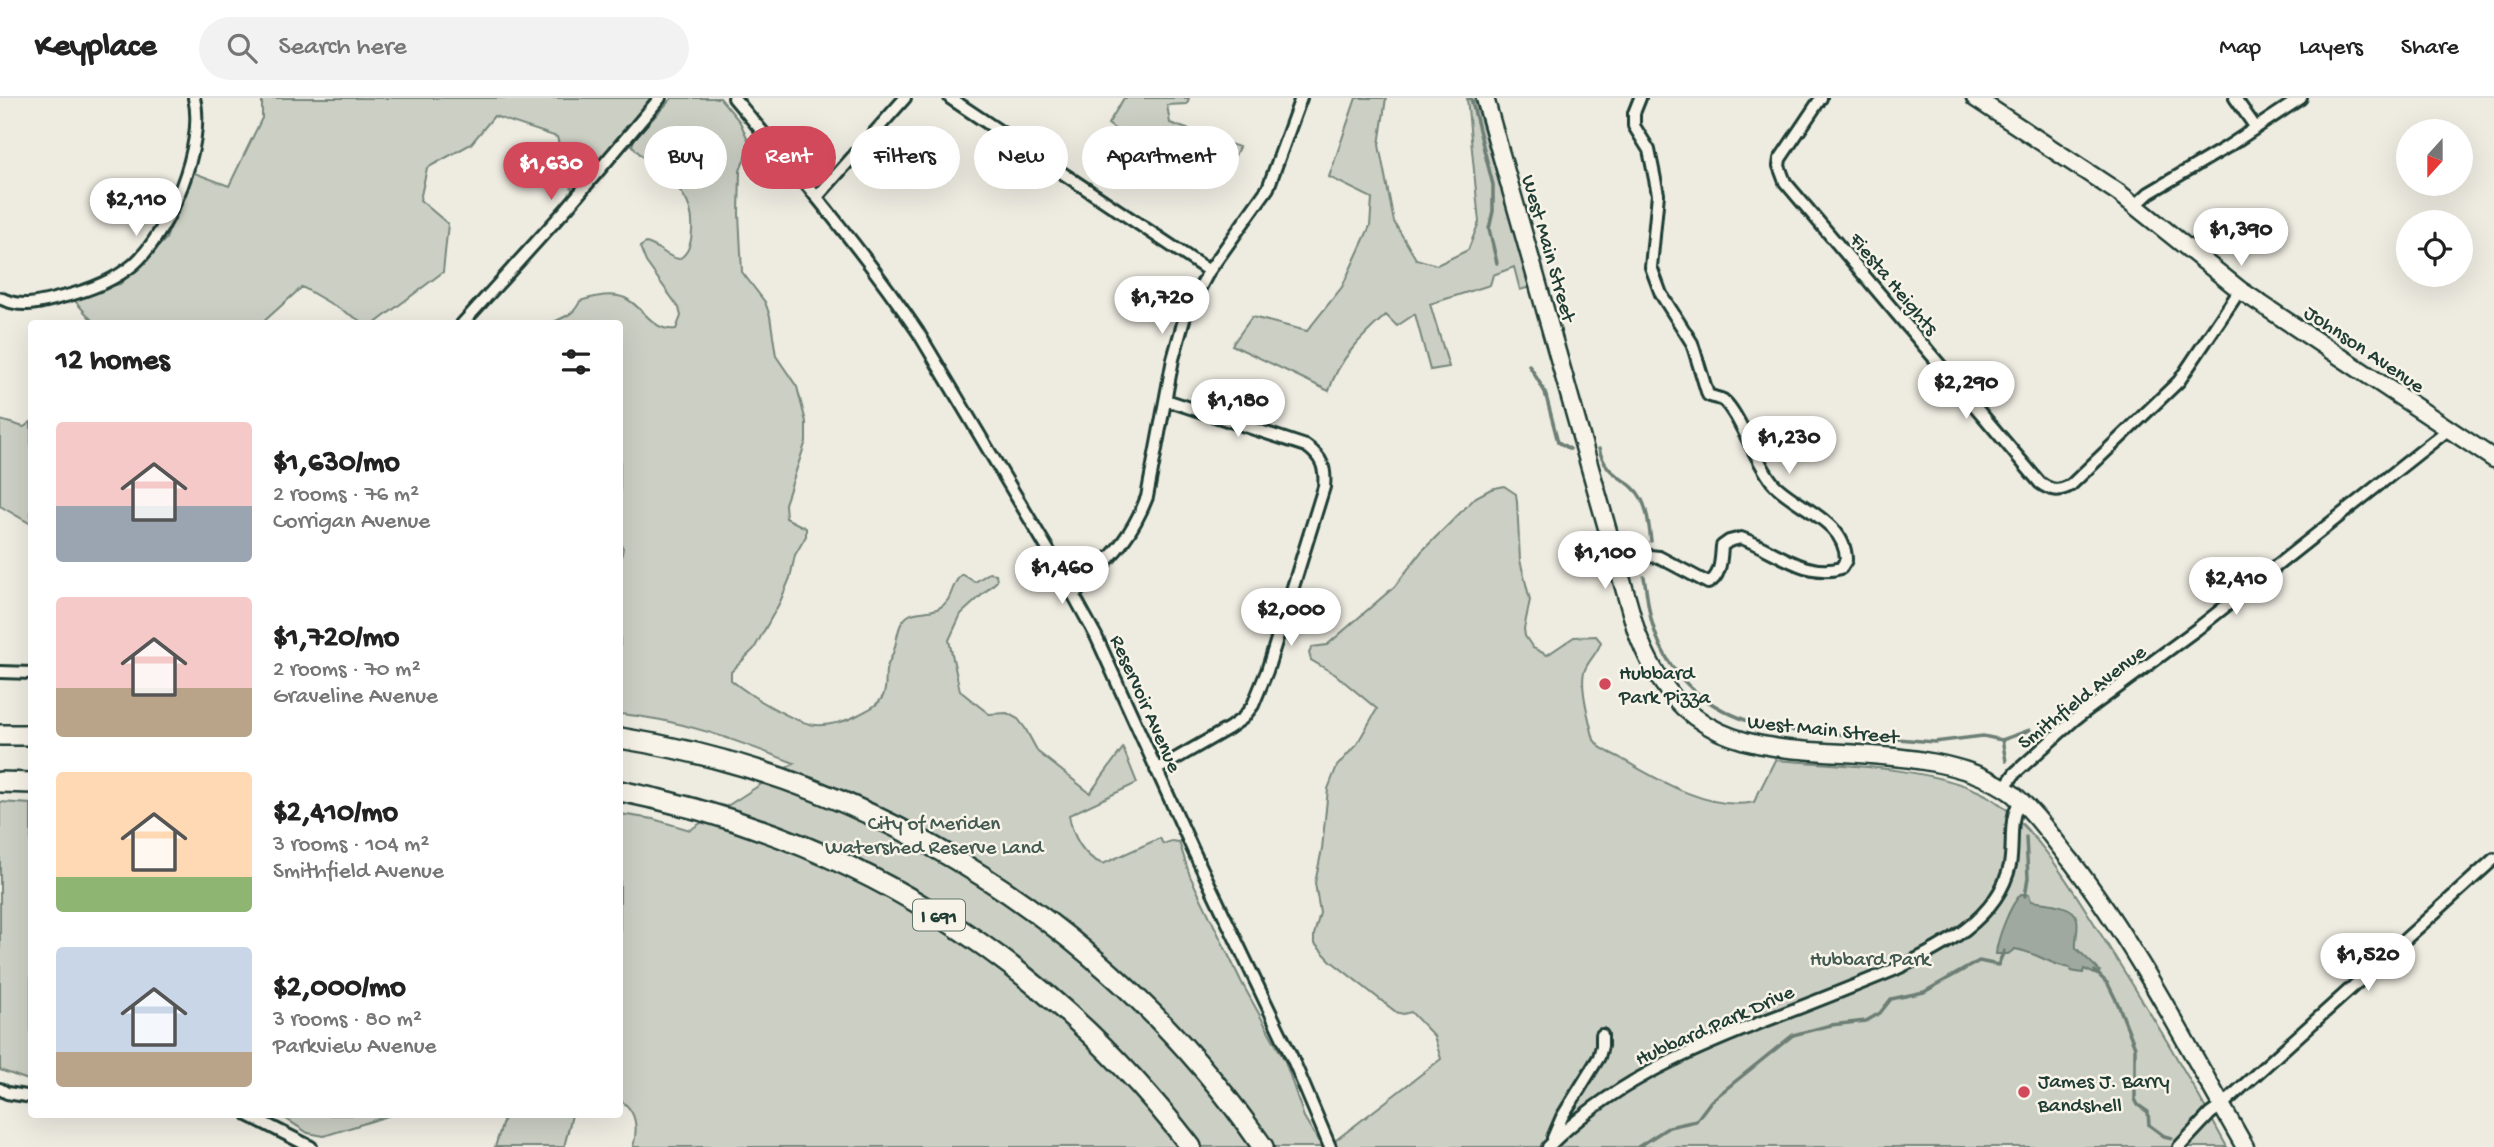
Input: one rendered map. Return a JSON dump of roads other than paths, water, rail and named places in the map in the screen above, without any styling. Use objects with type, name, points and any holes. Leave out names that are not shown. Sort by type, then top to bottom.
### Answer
[{"type":"highway","points":[[0,735],[28,735]]},
{"type":"highway","name":"I 691","points":[[623,739],[704,755],[808,788],[886,821],[981,874],[1060,930],[1138,997],[1207,1071],[1263,1147]]},
{"type":"highway","points":[[0,782],[28,783]]},
{"type":"highway","name":"I 691","points":[[623,792],[717,814],[796,842],[867,874],[936,913],[1006,962],[1077,1020],[1129,1073],[1191,1147]]},
{"type":"main road","name":"West Main Street","points":[[1485,98],[1636,630],[1664,688],[1680,705],[1713,729],[1735,739],[1757,745],[1938,763],[1985,778],[2021,801],[2046,829],[2112,920],[2245,1147]]},
{"type":"main road","name":"Johnson Avenue","points":[[1975,98],[2136,205],[2240,290],[2494,459]]},
{"type":"street","points":[[0,298],[22,306],[70,295],[110,279],[136,262],[158,234],[179,188],[197,125],[194,98]]},
{"type":"street","points":[[466,320],[563,212],[660,98]]},
{"type":"street","name":"Reservoir Avenue","points":[[734,98],[867,259],[918,332],[1074,595],[1111,668],[1156,770],[1294,1062],[1330,1147]]},
{"type":"street","points":[[817,197],[905,98]]},
{"type":"street","points":[[950,98],[1209,271]]},
{"type":"street","points":[[1074,595],[1130,535],[1139,516],[1147,497],[1178,337],[1185,316],[1209,271],[1268,188],[1301,98]]},
{"type":"street","points":[[1615,558],[1631,554],[1659,557],[1708,583],[1714,580],[1717,574],[1722,546],[1741,538],[1810,570],[1832,571],[1841,568],[1846,561],[1843,543],[1831,528],[1776,485],[1764,472],[1736,418],[1723,400],[1708,395],[1692,343],[1654,281],[1651,254],[1658,194],[1649,150],[1634,126],[1634,113],[1640,98]]},
{"type":"street","name":"Fiesta Heights","points":[[1821,98],[1780,159],[1779,166],[1785,182],[2047,488],[2063,489],[2071,485],[2169,391],[2189,369],[2240,290]]},
{"type":"street","points":[[2235,98],[2256,128]]},
{"type":"street","points":[[2136,205],[2149,193],[2301,98]]},
{"type":"street","points":[[1156,770],[1229,728],[1243,718],[1253,705],[1267,671],[1324,487],[1325,474],[1323,462],[1317,453],[1306,446],[1166,400]]},
{"type":"street","name":"Smithfield Avenue","points":[[2004,788],[2015,773],[2075,719],[2197,629],[2449,429]]},
{"type":"street","points":[[0,672],[28,673]]},
{"type":"street","name":"Hubbard Park Drive","points":[[1549,1146],[1597,1104],[1648,1072],[1712,1042],[1896,969],[1920,958],[1964,931],[1985,911],[2001,888],[2009,866],[2014,815],[2021,801]]},
{"type":"street","points":[[2179,1147],[2210,1114],[2494,859]]},
{"type":"street","points":[[1549,1146],[1562,1117],[1599,1057],[1602,1035]]},
{"type":"street","points":[[0,1089],[28,1096]]},
{"type":"street","points":[[254,1118],[311,1147]]},
{"type":"waterway","points":[[1471,98],[1493,185],[1493,211],[1489,229],[1497,263]]},
{"type":"waterway","points":[[1529,365],[1545,392],[1558,442],[1570,449]]},
{"type":"waterway","points":[[1599,449],[1607,467],[1631,486],[1641,498],[1647,514],[1651,541]]},
{"type":"waterway","points":[[1644,577],[1653,626],[1661,647],[1684,681],[1716,706],[1754,723],[1775,729],[1934,742],[1983,736],[2002,740],[2030,730]]},
{"type":"waterway","points":[[2002,740],[2006,761]]},
{"type":"waterway","points":[[2025,896],[2028,878],[2026,837]]},
{"type":"waterway","points":[[1638,1147],[1669,1127],[1696,1121],[1711,1101],[1793,1035],[1831,1025],[1866,1021],[1880,1013],[1891,999],[1924,992],[1979,961],[1998,965],[2004,951]]},
{"type":"waterway","points":[[2095,971],[2108,984],[2135,1047],[2135,1099],[2138,1105],[2148,1112],[2149,1125],[2164,1136],[2172,1138]]},
{"type":"place","name":"Hubbard Park Pizza","points":[[1605,684]]},
{"type":"place","name":"James J. Barry Bandshell","points":[[2024,1092]]},
{"type":"park label","name":"City of Meriden Watershed Reserve Land","points":[[934,834]]},
{"type":"park label","name":"Hubbard Park","points":[[1870,958]]}]
